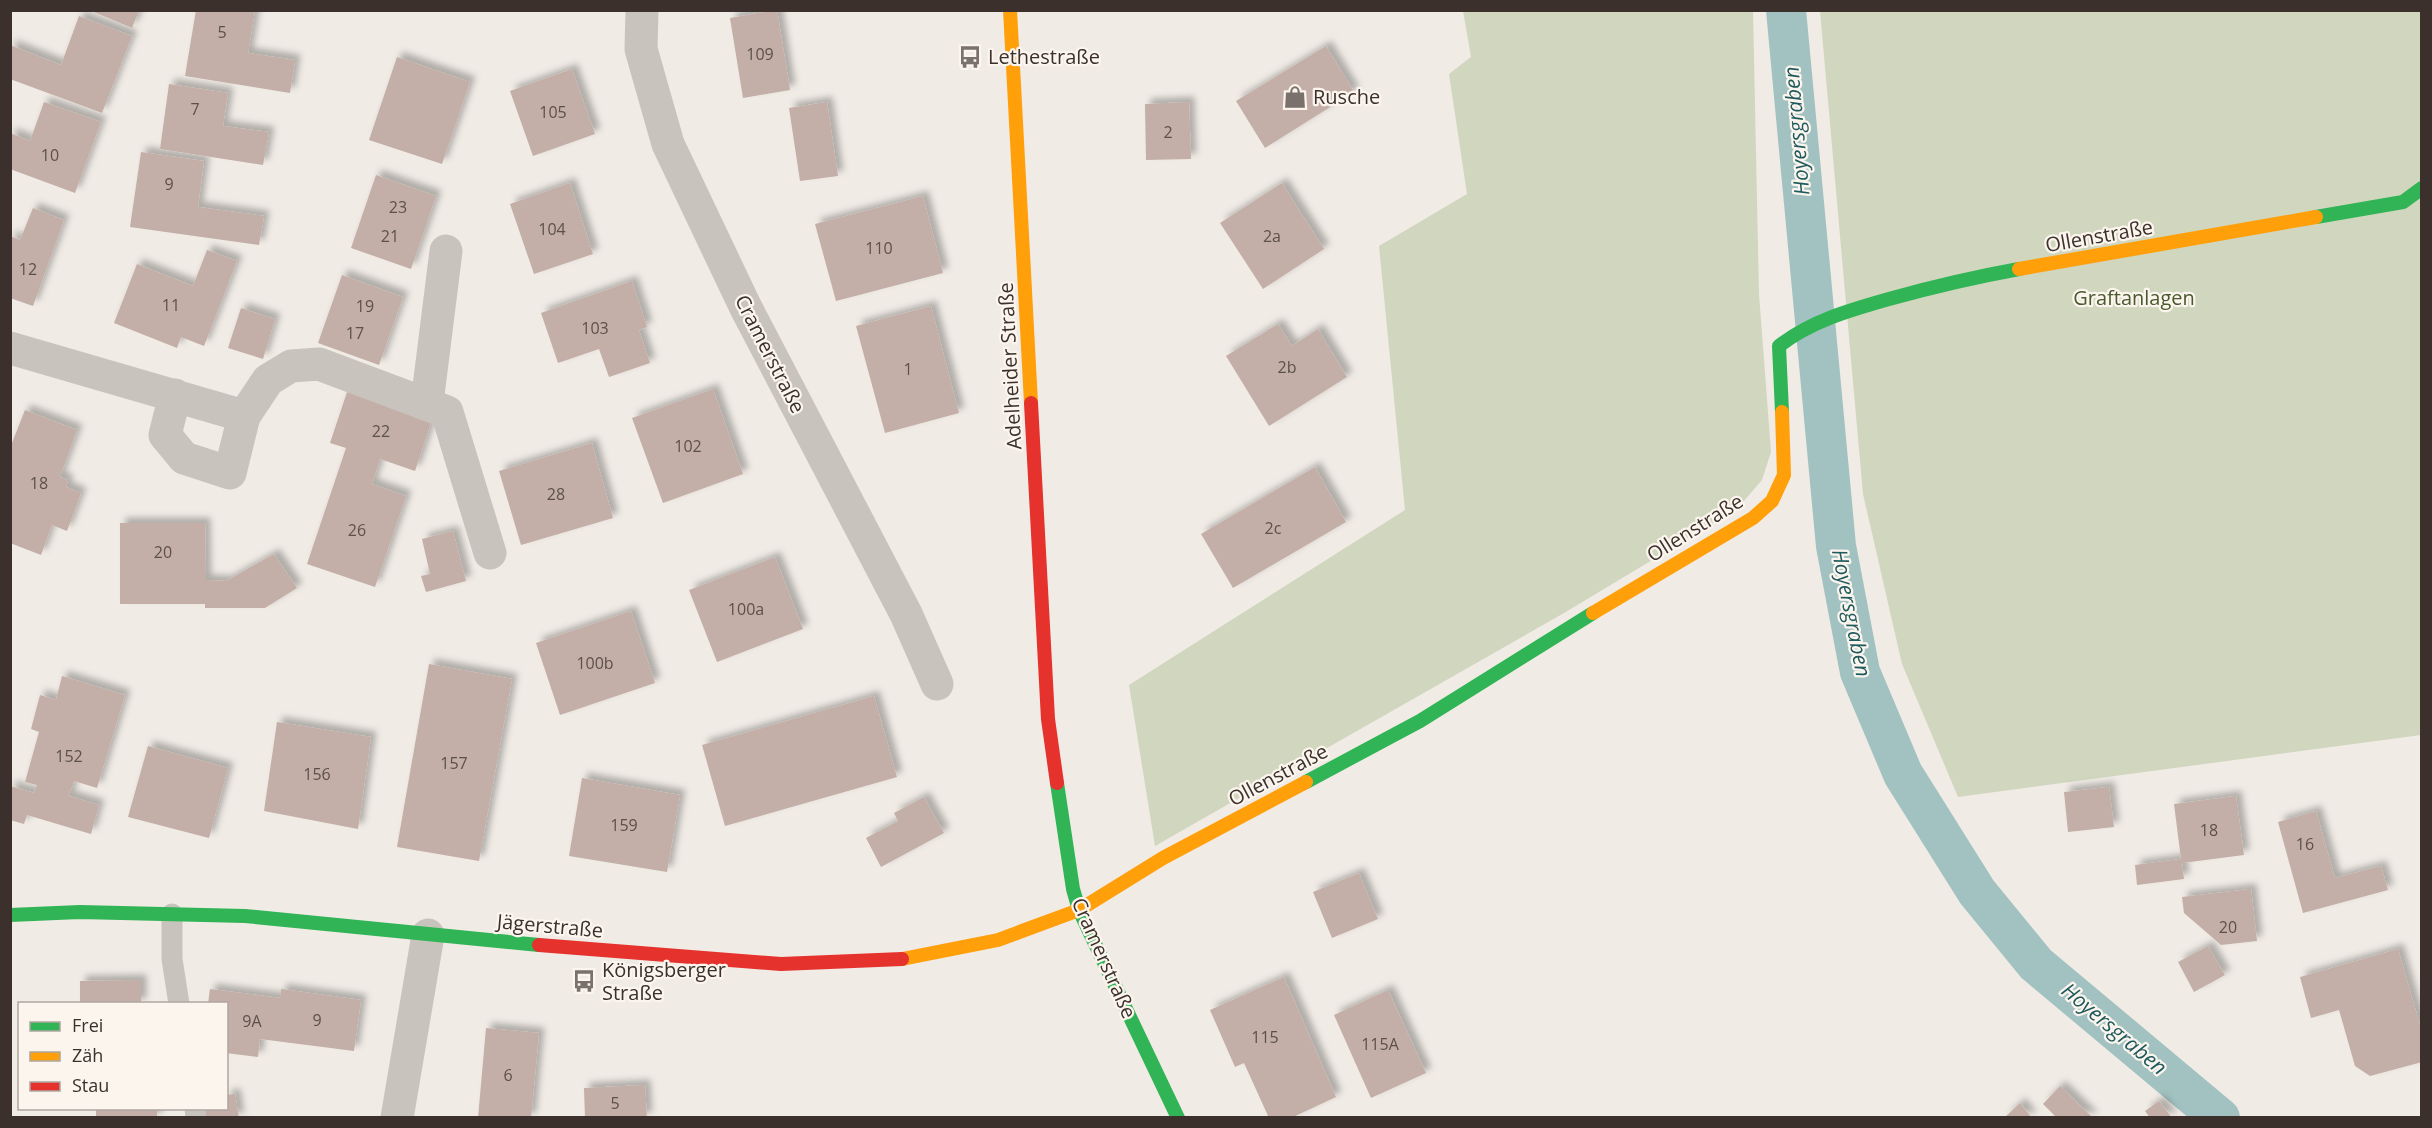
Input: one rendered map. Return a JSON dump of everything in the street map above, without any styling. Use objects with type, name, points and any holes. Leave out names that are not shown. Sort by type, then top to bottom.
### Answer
[{"type":"street","name":"Cramerstraße","points":[[642,10],[641,49],[668,144],[745,306],[906,614],[937,684]]},
{"type":"street","name":"Adelheider Straße","points":[[1010,10],[1048,719]]},
{"type":"street","name":"Ollenstraße","points":[[1079,910],[1163,858],[1420,721],[1582,619],[1753,518],[1772,501],[1784,475],[1779,346],[1798,331],[1847,311],[1958,280],[2403,202],[2421,188]]},
{"type":"street","points":[[427,403],[446,251]]},
{"type":"street","points":[[10,348],[175,394],[244,416]]},
{"type":"street","points":[[175,394],[165,435],[184,458],[230,473],[244,416],[268,380],[291,366],[319,364],[447,412],[490,553]]},
{"type":"street","name":"Cramerstraße","points":[[1048,719],[1073,889],[1079,910],[1178,1118]]},
{"type":"street","name":"Jägerstraße","points":[[10,915],[80,912],[245,916],[624,953],[781,964],[905,958],[998,940],[1079,910]]},
{"type":"street","points":[[397,1118],[428,935]]},
{"type":"lane","points":[[172,914],[172,959],[179,1002]]},
{"type":"green space","points":[[1463,11],[1753,11],[1759,294],[1771,452],[1762,480],[1737,509],[1564,613],[1155,846],[1129,685],[1405,510],[1379,246],[1467,194],[1449,74],[1471,57]]},
{"type":"green space","name":"Graftanlagen","points":[[1820,11],[2421,11],[2421,735],[1958,797],[1902,664],[1863,494]]},
{"type":"building","points":[[89,10],[139,10],[132,28]]},
{"type":"building","points":[[196,10],[255,10],[248,53],[295,60],[290,93],[185,76]]},
{"type":"building","points":[[777,10],[790,90],[743,98],[730,18]]},
{"type":"building","points":[[79,16],[132,36],[102,113],[10,79],[10,45],[61,65]]},
{"type":"building","name":"Rusche","points":[[1326,46],[1354,92],[1265,148],[1236,101]]},
{"type":"building","points":[[397,57],[470,82],[442,164],[369,140]]},
{"type":"building","points":[[572,69],[595,134],[533,156],[510,91]]},
{"type":"building","points":[[169,84],[228,93],[223,126],[269,132],[263,165],[160,149]]},
{"type":"building","points":[[44,102],[101,122],[75,193],[10,169],[10,133],[30,141]]},
{"type":"building","points":[[827,102],[838,176],[800,181],[789,108]]},
{"type":"building","points":[[1189,102],[1191,159],[1146,160],[1145,104]]},
{"type":"building","points":[[141,152],[204,161],[198,207],[264,216],[259,245],[130,227]]},
{"type":"building","points":[[376,175],[436,196],[411,269],[351,248]]},
{"type":"building","points":[[570,183],[593,254],[534,274],[510,204]]},
{"type":"building","points":[[1282,183],[1324,249],[1263,289],[1220,223]]},
{"type":"building","points":[[923,196],[943,273],[836,301],[815,224]]},
{"type":"building","points":[[33,208],[64,220],[33,306],[10,298],[10,236],[20,240]]},
{"type":"building","points":[[207,250],[237,261],[204,346],[181,337],[177,348],[114,323],[137,264],[193,286]]},
{"type":"building","points":[[342,275],[403,297],[379,365],[318,343]]},
{"type":"building","points":[[632,281],[647,327],[639,330],[650,363],[609,377],[599,349],[558,363],[541,313]]},
{"type":"building","points":[[931,306],[959,413],[885,433],[856,326]]},
{"type":"building","points":[[241,308],[275,319],[263,359],[228,348]]},
{"type":"building","points":[[1278,324],[1292,346],[1318,329],[1347,377],[1269,426],[1226,356]]},
{"type":"building","points":[[713,389],[743,474],[663,503],[632,418]]},
{"type":"building","points":[[347,392],[432,420],[415,471],[380,459],[372,484],[406,496],[375,587],[307,564],[346,448],[330,443]]},
{"type":"building","points":[[25,410],[77,430],[60,477],[68,480],[66,487],[81,493],[67,531],[52,525],[41,555],[10,543],[10,448]]},
{"type":"building","points":[[592,443],[613,518],[521,545],[499,471]]},
{"type":"building","points":[[1315,467],[1346,522],[1233,588],[1201,534]]},
{"type":"building","points":[[120,523],[205,523],[206,580],[226,581],[274,554],[297,588],[265,608],[205,608],[205,604],[120,604]]},
{"type":"building","points":[[453,531],[466,581],[426,592],[421,576],[430,574],[422,539]]},
{"type":"building","points":[[775,557],[803,629],[717,662],[689,590]]},
{"type":"building","points":[[631,611],[655,683],[560,715],[536,643]]},
{"type":"building","points":[[429,664],[512,679],[479,861],[397,847]]},
{"type":"building","points":[[62,676],[125,695],[97,788],[74,781],[69,796],[99,805],[91,834],[27,815],[24,824],[10,820],[10,786],[34,793],[37,785],[25,782],[39,732],[31,729],[40,695],[56,700]]},
{"type":"building","points":[[874,696],[897,777],[725,826],[702,745]]},
{"type":"building","points":[[277,722],[371,737],[358,829],[264,811]]},
{"type":"building","points":[[148,746],[228,768],[209,838],[128,817]]},
{"type":"building","points":[[582,778],[680,795],[667,872],[569,856]]},
{"type":"building","points":[[2109,787],[2114,827],[2068,832],[2064,792]]},
{"type":"building","points":[[2236,796],[2244,855],[2182,863],[2184,879],[2137,885],[2135,865],[2181,859],[2174,804]]},
{"type":"building","points":[[924,797],[944,833],[881,867],[866,838],[898,821],[894,813]]},
{"type":"building","points":[[2316,811],[2335,878],[2381,866],[2388,890],[2303,913],[2278,822]]},
{"type":"building","points":[[1359,873],[1378,919],[1332,938],[1313,892]]},
{"type":"building","points":[[2251,889],[2257,941],[2221,945],[2184,913],[2182,897]]},
{"type":"building","points":[[2208,946],[2225,975],[2194,992],[2178,962]]},
{"type":"building","points":[[2398,949],[2422,1032],[2422,1062],[2370,1076],[2355,1066],[2339,1010],[2311,1018],[2300,977]]},
{"type":"building","points":[[1284,977],[1336,1097],[1291,1118],[1269,1118],[1244,1063],[1235,1067],[1210,1010]]},
{"type":"building","points":[[141,980],[141,1002],[80,1002],[80,981]]},
{"type":"building","points":[[210,989],[280,998],[281,989],[361,1000],[354,1051],[260,1039],[258,1057],[228,1053],[228,1002],[208,1002]]},
{"type":"building","points":[[1388,990],[1426,1073],[1371,1098],[1334,1015]]},
{"type":"building","points":[[486,1028],[539,1033],[531,1118],[478,1118]]},
{"type":"building","points":[[645,1085],[647,1118],[585,1118],[584,1088]]},
{"type":"building","points":[[2060,1086],[2093,1118],[2057,1118],[2043,1104]]},
{"type":"building","points":[[235,1094],[239,1118],[206,1118],[205,1110],[228,1110],[228,1095]]},
{"type":"building","points":[[2159,1101],[2172,1118],[2150,1118],[2145,1111]]},
{"type":"building","points":[[2020,1103],[2032,1118],[2004,1118]]},
{"type":"building","points":[[96,1110],[157,1110],[157,1118],[96,1118]]},
{"type":"waterway","name":"Hoyersgraben","points":[[1786,10],[1836,546],[1860,672],[1903,774],[1977,892],[2036,964],[2220,1118]]},
{"type":"traffic: fast","points":[[2316,217],[2403,202],[2422,188]]},
{"type":"traffic: fast","points":[[1782,412],[1779,346],[1791,337],[1831,317],[1860,307],[1937,286],[2019,269]]},
{"type":"traffic: fast","points":[[1306,782],[1420,721],[1593,613]]},
{"type":"traffic: fast","points":[[1057,783],[1073,889],[1079,910],[1178,1118]]},
{"type":"traffic: fast","points":[[10,915],[80,912],[245,916],[539,945]]},
{"type":"traffic: slow","points":[[1010,10],[1031,403]]},
{"type":"traffic: slow","points":[[2019,269],[2316,217]]},
{"type":"traffic: slow","points":[[1593,613],[1753,518],[1772,501],[1784,475],[1782,412]]},
{"type":"traffic: slow","points":[[902,959],[998,940],[1079,910],[1163,858],[1306,782]]},
{"type":"traffic: jam","points":[[1031,403],[1048,719],[1057,783]]},
{"type":"traffic: jam","points":[[539,945],[781,964],[902,959]]},
{"type":"place","name":"Lethestraße","points":[[970,57]]},
{"type":"place","name":"Rusche","points":[[1295,97]]},
{"type":"place","name":"Königsberger Straße","points":[[584,981]]}]
